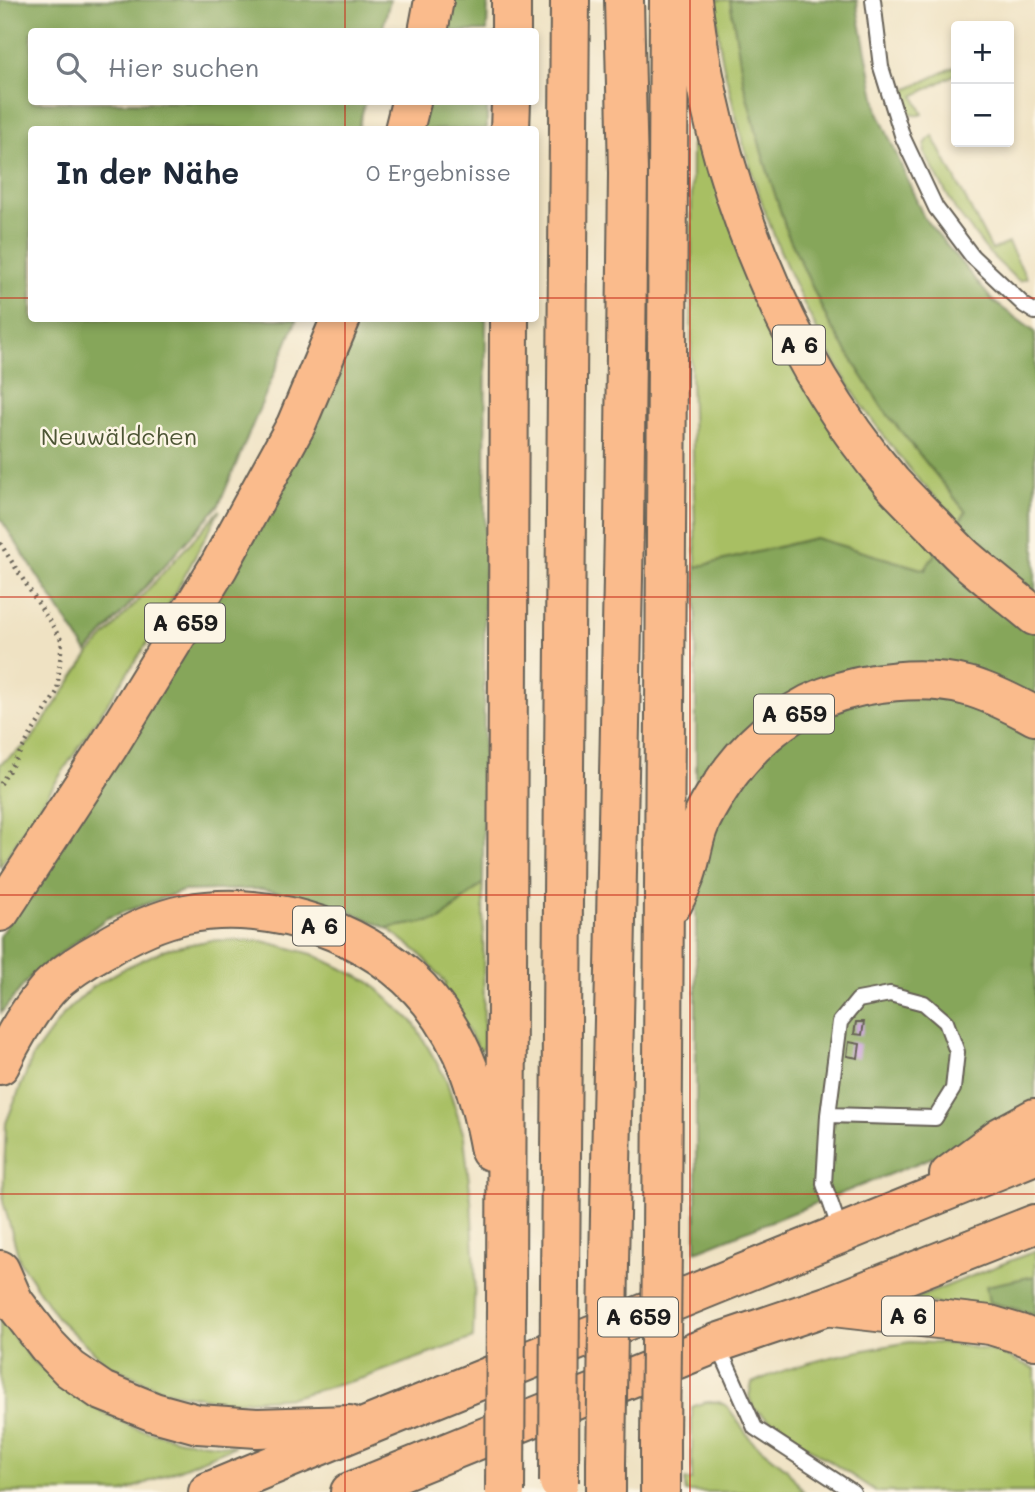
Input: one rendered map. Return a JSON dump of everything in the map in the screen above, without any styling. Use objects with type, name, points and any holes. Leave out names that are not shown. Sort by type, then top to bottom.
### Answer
[{"type":"highway","points":[[429,28],[434,0]]},
{"type":"highway","points":[[511,0],[511,28]]},
{"type":"highway","points":[[559,1487],[570,0]]},
{"type":"highway","points":[[606,1478],[624,516],[628,173],[624,0]]},
{"type":"highway","points":[[660,1492],[669,0]]},
{"type":"highway","name":"A 6","points":[[692,0],[707,87],[730,177],[758,259],[792,332],[850,427],[892,483],[964,557],[1035,616]]},
{"type":"highway","points":[[405,126],[410,105]]},
{"type":"highway","points":[[510,105],[510,126]]},
{"type":"highway","name":"A 659","points":[[0,912],[108,747],[225,555],[296,425],[339,322]]},
{"type":"highway","points":[[505,1492],[509,322]]},
{"type":"highway","name":"A 659","points":[[663,924],[685,878],[699,826],[722,784],[750,748],[798,711],[825,697],[860,687],[890,682],[925,681],[966,686],[1008,701],[1035,716]]},
{"type":"highway","name":"A 6","points":[[0,1065],[17,1029],[49,987],[89,957],[133,932],[158,922],[187,914],[234,910],[300,920],[338,932],[373,950],[404,974],[429,1000],[454,1035],[480,1100],[506,1233]]},
{"type":"highway","name":"A 659","points":[[904,1209],[1000,1137],[1035,1118]]},
{"type":"highway","name":"A 659","points":[[208,1492],[1035,1155]]},
{"type":"highway","name":"A 659","points":[[350,1492],[718,1343],[827,1306],[1035,1224]]},
{"type":"highway","points":[[0,1269],[14,1302],[47,1345],[70,1369],[102,1391],[154,1412],[198,1424],[257,1428],[372,1424]]},
{"type":"highway","name":"A 6","points":[[827,1306],[990,1325],[1035,1340]]},
{"type":"lane","points":[[873,0],[884,79],[903,138],[936,208],[972,256],[1035,312]]},
{"type":"lane","points":[[828,1115],[935,1118],[953,1089],[957,1052],[946,1022],[924,1003],[890,994],[858,1000],[840,1021],[828,1115],[824,1184],[842,1235]]},
{"type":"lane","points":[[718,1343],[755,1428],[853,1492]]},
{"type":"path","points":[[0,543],[62,641],[57,692],[0,785]]},
{"type":"green space","name":"Neuwäldchen","points":[[0,0],[390,0],[383,28],[28,28],[28,105],[364,105],[359,126],[28,126],[28,322],[296,322],[219,505],[87,652],[0,518]]},
{"type":"green space","points":[[445,0],[488,0],[487,28],[441,28]]},
{"type":"green space","points":[[714,0],[730,0],[744,85],[762,153],[788,235],[829,323],[883,409],[966,512],[959,521],[918,479],[885,438],[855,395],[803,303],[763,206],[747,156],[723,64]]},
{"type":"green space","points":[[730,0],[857,0],[878,112],[924,218],[993,301],[1035,332],[1035,1101],[958,1147],[696,1251],[696,567],[815,538],[925,570],[966,512],[883,409],[829,323],[788,235],[744,85]]},
{"type":"green space","points":[[951,68],[951,77],[914,96],[923,114],[913,114],[906,109],[906,90]]},
{"type":"green space","points":[[424,105],[487,105],[487,126],[418,126]]},
{"type":"green space","points":[[692,118],[699,119],[721,194],[937,550],[925,570],[815,538],[696,567],[691,375]]},
{"type":"green space","points":[[933,136],[992,250],[1008,243],[1027,278],[1020,281],[1015,278],[989,253],[955,209],[925,154],[926,143]]},
{"type":"green space","points":[[354,322],[486,322],[483,883],[440,920],[387,928],[328,902],[260,889],[183,891],[107,918],[31,976],[1,1013],[0,935],[130,738]]},
{"type":"green space","points":[[220,510],[155,631],[0,867],[0,764],[29,743],[90,653]]},
{"type":"green space","points":[[483,883],[484,1047],[480,1051],[442,988],[446,983],[418,952],[387,928],[440,920]]},
{"type":"green space","points":[[212,940],[263,941],[312,954],[370,982],[414,1023],[446,1079],[464,1136],[475,1271],[473,1338],[363,1378],[292,1397],[230,1402],[164,1391],[107,1364],[58,1319],[20,1262],[3,1201],[6,1123],[33,1056],[63,1015],[92,987],[166,949]]},
{"type":"green space","points":[[1035,1251],[1035,1276],[987,1286],[989,1302],[1035,1314],[1035,1326],[914,1299]]},
{"type":"green space","points":[[1035,1276],[1035,1314],[989,1302],[986,1286]]},
{"type":"green space","points":[[0,1318],[31,1359],[84,1402],[132,1427],[181,1440],[235,1446],[124,1492],[0,1492]]},
{"type":"green space","points":[[910,1342],[953,1344],[997,1352],[1035,1369],[1035,1492],[877,1492],[753,1408],[749,1396],[752,1383],[771,1375],[849,1353]]},
{"type":"green space","points":[[705,1402],[719,1402],[727,1406],[752,1441],[786,1468],[804,1492],[685,1492],[685,1480],[692,1480],[692,1407]]},
{"type":"building","points":[[856,1022],[864,1022],[862,1035],[854,1034]]},
{"type":"building","points":[[849,1042],[860,1044],[858,1058],[847,1056]]}]
